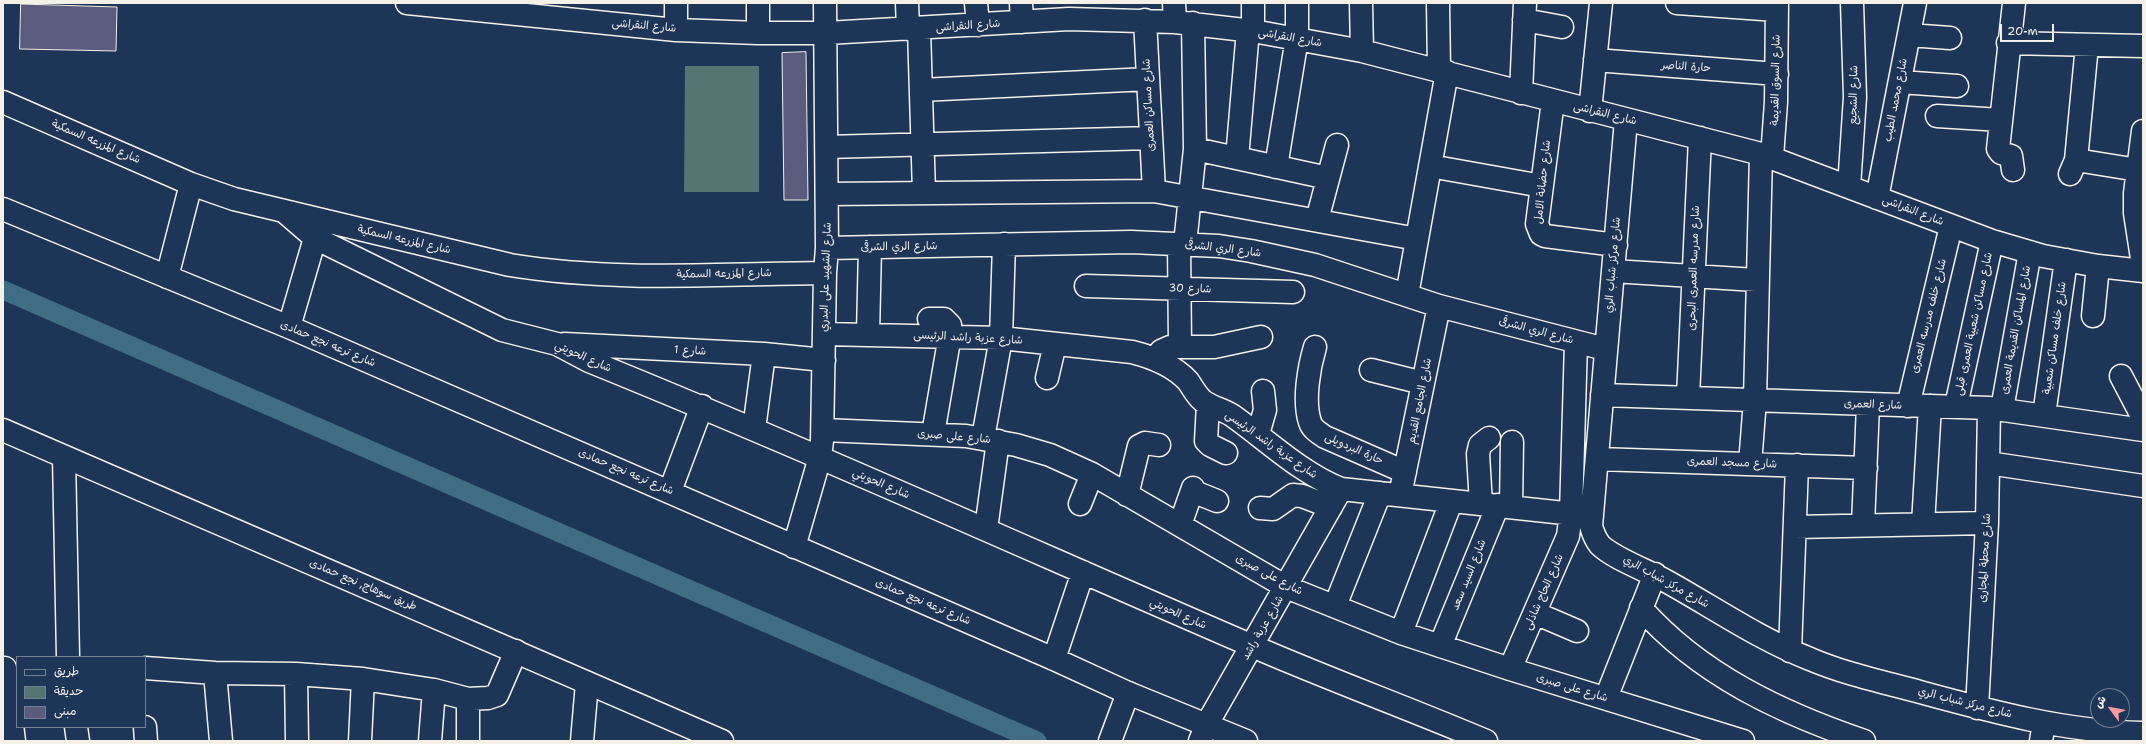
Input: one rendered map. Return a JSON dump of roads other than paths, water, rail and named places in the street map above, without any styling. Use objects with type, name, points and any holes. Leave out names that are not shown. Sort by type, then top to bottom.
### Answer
[{"type":"street","name":"شارع النقراشى","points":[[407,3],[480,6],[676,30],[758,33],[827,33],[978,25],[1021,13],[1068,11],[1181,16],[1251,31],[1297,38],[1362,51],[1443,71],[1590,111],[1700,138],[1766,156],[1992,241],[2030,252],[2066,260],[2098,266],[2143,271]]},
{"type":"street","points":[[676,3],[676,30]]},
{"type":"street","points":[[758,3],[758,33]]},
{"type":"street","name":"شارع الشهيد على البدري","points":[[794,547],[820,457],[823,430],[825,273],[828,194],[827,33],[825,3]]},
{"type":"street","points":[[907,3],[914,29],[921,90],[924,193]]},
{"type":"street","points":[[976,3],[978,25]]},
{"type":"street","points":[[1236,158],[1253,3]]},
{"type":"street","points":[[1276,167],[1297,38],[1297,3]]},
{"type":"street","points":[[1361,3],[1362,51]]},
{"type":"street","points":[[1407,296],[1430,166],[1443,71],[1438,3]]},
{"type":"street","points":[[1590,111],[1601,3]]},
{"type":"street","points":[[1677,3],[1777,7]]},
{"type":"street","name":"شارع الشجيع","points":[[1849,187],[1855,97],[1852,3]]},
{"type":"street","name":"شارع محمد الطيب","points":[[1878,198],[1915,3]]},
{"type":"street","points":[[2013,170],[2011,156],[1999,152],[2008,43],[2014,3]]},
{"type":"street","name":"شارع السوق القديمة","points":[[1750,464],[1755,400],[1756,280],[1766,156],[1776,74],[1777,7]]},
{"type":"street","points":[[1521,93],[1524,11],[1562,27]]},
{"type":"street","name":"شارع مساكن العمرى","points":[[1131,14],[1148,79],[1154,190]]},
{"type":"street","points":[[1180,346],[1179,289],[1182,244],[1191,197],[1195,149],[1181,16]]},
{"type":"street","points":[[1909,35],[1950,38]]},
{"type":"street","points":[[2008,43],[2143,46]]},
{"type":"street","points":[[2087,45],[2073,167],[2138,170]]},
{"type":"street","name":"حارة الناصر","points":[[1595,60],[1776,74]]},
{"type":"street","points":[[921,90],[1148,79]]},
{"type":"street","points":[[1900,82],[1957,86]]},
{"type":"street","name":"شارع حضانة الامل","points":[[1553,101],[1537,224],[1541,234],[1550,237],[1616,244]]},
{"type":"street","name":"شارع المزرعه السمكية","points":[[3,102],[191,184],[234,199],[286,213],[510,265],[552,271],[614,276],[825,273]]},
{"type":"street","points":[[1937,116],[2001,120]]},
{"type":"street","name":"شارع مركز شباب الري","points":[[1626,120],[1616,244],[1605,349],[1598,459],[1582,515],[1591,526],[1594,536],[1599,544],[1607,550],[1655,574],[1790,651],[1842,671],[1977,708],[2042,732],[2086,730],[2143,732]]},
{"type":"street","points":[[2143,131],[2138,170],[2135,214],[2140,230],[2143,264]]},
{"type":"street","points":[[827,147],[1151,138]]},
{"type":"street","name":"شارع مدرسه العمرى البحرى","points":[[1688,397],[1700,138]]},
{"type":"street","points":[[1317,220],[1337,145]]},
{"type":"street","points":[[1195,149],[1328,178]]},
{"type":"street","points":[[1430,166],[1542,186]]},
{"type":"street","points":[[167,277],[191,184]]},
{"type":"street","points":[[828,194],[1154,190],[1417,239]]},
{"type":"street","name":"شارع ترعه نجع حمادى","points":[[3,209],[289,327],[794,547],[1054,658],[1128,693],[1204,733],[1246,741]]},
{"type":"street","name":"شارع الحويتي","points":[[286,213],[314,238],[502,330],[556,344],[589,361],[702,406],[1253,646],[1479,740]]},
{"type":"street","name":"شارع خلف مدرسه العمرى","points":[[1908,406],[1951,226]]},
{"type":"street","points":[[289,327],[314,238]]},
{"type":"street","name":"شارع مساكن شعبية العمرى قبلى","points":[[1956,406],[1992,241]]},
{"type":"street","name":"شارع الري الشرقى","points":[[827,248],[1131,242],[1182,244],[1251,251],[1283,257],[1346,275],[1439,306],[1605,349]]},
{"type":"street","points":[[986,529],[991,440],[1001,338],[1004,244]]},
{"type":"street","points":[[868,334],[870,247]]},
{"type":"street","name":"شارع المساكن القديمة العمرى","points":[[1996,408],[2030,252]]},
{"type":"street","name":"شارع خلف مساكن شعبية","points":[[2044,415],[2066,260]]},
{"type":"street","points":[[2092,316],[2098,266]]},
{"type":"street","points":[[1613,271],[1756,280]]},
{"type":"street","name":"شارع 30","points":[[1086,286],[1293,292]]},
{"type":"street","name":"شارع الجامع القديم","points":[[1335,606],[1390,494],[1405,472],[1439,306]]},
{"type":"street","points":[[929,319],[944,319],[950,325],[950,335],[933,434]]},
{"type":"street","name":"شارع عزبة راشد الرئيسى","points":[[824,334],[950,335],[1001,338],[1132,352],[1155,359],[1176,371],[1189,382],[1199,398],[1208,404],[1231,414],[1316,477],[1336,498],[1390,494],[1451,502],[1496,505],[1582,515]]},
{"type":"street","points":[[1155,359],[1166,348],[1180,346],[1214,347],[1261,337]]},
{"type":"street","points":[[1576,342],[1582,515]]},
{"type":"street","name":"شارع 1","points":[[556,344],[764,354],[824,360]]},
{"type":"street","points":[[1047,378],[1055,344]]},
{"type":"street","name":"حارة البردويلى","points":[[1315,347],[1307,386],[1310,422],[1315,429],[1325,437],[1405,472]]},
{"type":"street","points":[[754,429],[764,354]]},
{"type":"street","points":[[1371,370],[1423,383]]},
{"type":"street","points":[[2121,376],[2143,418]]},
{"type":"street","points":[[1258,434],[1265,410],[1262,391]]},
{"type":"street","name":"شارع العمرى","points":[[1602,395],[1688,397],[1868,405],[1996,408],[2143,430]]},
{"type":"street","points":[[1208,404],[1206,441],[1210,445],[1226,452]]},
{"type":"street","points":[[1863,525],[1868,405]]},
{"type":"street","points":[[670,492],[702,406]]},
{"type":"street","points":[[1923,524],[1930,406]]},
{"type":"street","name":"شارع محطة المجارى","points":[[1977,708],[1987,523],[1988,463],[1996,408]]},
{"type":"street","name":"طريق سوهاج, نجع حمادى","points":[[3,430],[516,651],[587,683],[692,734],[722,741]]},
{"type":"street","name":"شارع على صبرى","points":[[823,430],[933,434],[991,440],[1050,455],[1092,474],[1286,587],[1401,633],[1510,669],[1743,741]]},
{"type":"street","points":[[1489,438],[1480,445],[1478,454],[1496,505]]},
{"type":"street","points":[[1496,505],[1512,442]]},
{"type":"street","points":[[1127,495],[1139,446],[1145,443],[1159,445]]},
{"type":"street","points":[[64,457],[68,656]]},
{"type":"street","name":"شارع مسجد العمرى","points":[[1598,459],[1866,468]]},
{"type":"street","points":[[1988,463],[2143,486]]},
{"type":"street","points":[[1790,651],[1797,465]]},
{"type":"street","points":[[1080,504],[1092,474]]},
{"type":"street","points":[[1180,525],[1193,489],[1217,501]]},
{"type":"street","points":[[1260,508],[1273,509],[1289,497],[1298,495],[1336,498]]},
{"type":"street","name":"شارع عزبة راشد","points":[[1204,733],[1336,498]]},
{"type":"street","points":[[1401,633],[1451,502]]},
{"type":"street","name":"شارع السيد سعد","points":[[1440,646],[1496,505]]},
{"type":"street","name":"شارع الحاج شاذلى","points":[[1510,669],[1568,536],[1582,515]]},
{"type":"street","points":[[1795,527],[1987,523]]},
{"type":"street","points":[[1054,658],[1083,572]]},
{"type":"street","points":[[1606,698],[1655,574]]},
{"type":"street","points":[[1641,608],[1654,623],[1683,650],[1724,679],[1802,718],[1864,741]]},
{"type":"street","points":[[1535,613],[1577,631]]},
{"type":"street","points":[[146,668],[215,673],[296,674],[364,679],[434,690],[468,699],[488,698],[497,695],[516,651]]},
{"type":"street","points":[[8,668],[14,741]]},
{"type":"street","points":[[215,673],[221,741]]},
{"type":"street","points":[[296,674],[297,741]]},
{"type":"street","points":[[360,741],[364,679]]},
{"type":"street","points":[[582,741],[587,683]]},
{"type":"street","points":[[430,741],[434,690]]},
{"type":"street","points":[[1111,738],[1128,693]]},
{"type":"street","points":[[468,699],[468,741]]},
{"type":"street","points":[[76,728],[78,741]]},
{"type":"street","points":[[145,728],[146,741]]},
{"type":"waterway","points":[[3,290],[1037,741]]}]
